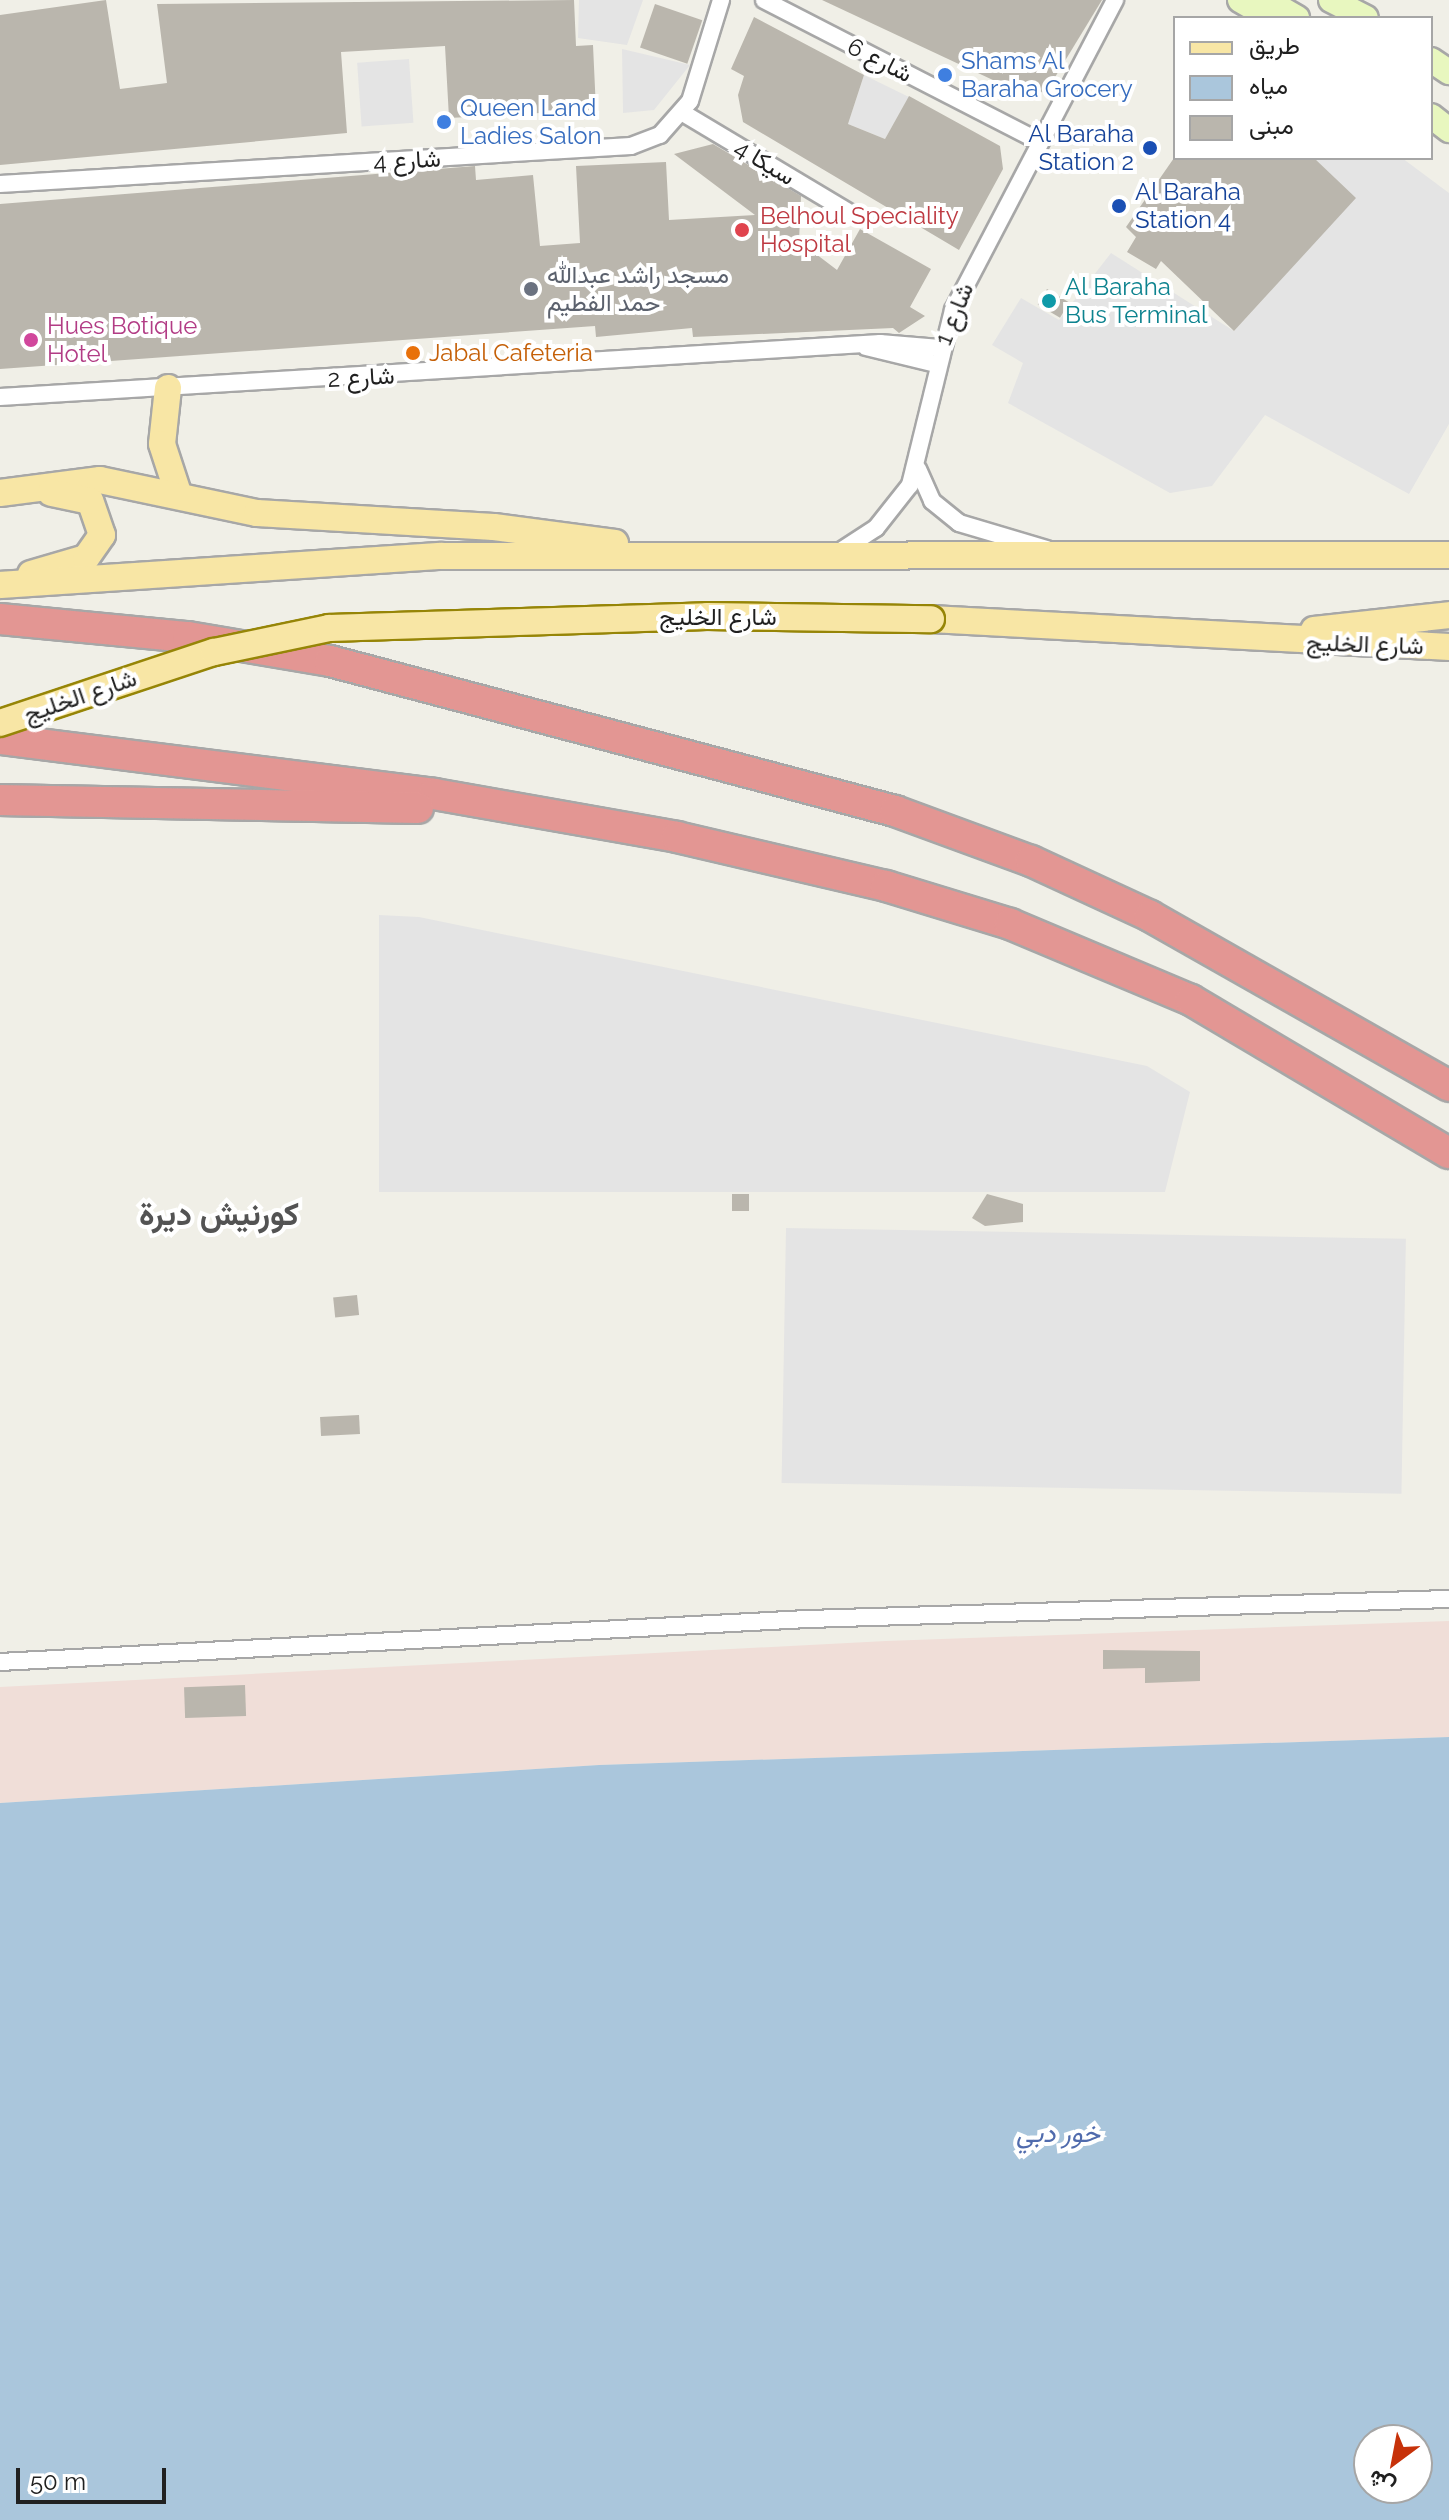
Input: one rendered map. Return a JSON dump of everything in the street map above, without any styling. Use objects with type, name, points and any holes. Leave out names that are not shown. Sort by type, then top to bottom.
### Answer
[{"type":"highway","points":[[0,619],[188,637],[330,661],[895,811],[1098,890],[1449,1086]]},
{"type":"highway","points":[[0,739],[334,778],[603,824],[823,870],[1010,924],[1179,994],[1305,1062],[1449,1153]]},
{"type":"highway","points":[[0,800],[346,804],[603,824]]},
{"type":"main road","points":[[1240,0],[1268,16]]},
{"type":"main road","points":[[1266,0],[1294,16]]},
{"type":"main road","points":[[1331,0],[1362,13]]},
{"type":"main road","points":[[1433,118],[1449,130]]},
{"type":"main road","points":[[168,388],[162,444],[179,496]]},
{"type":"main road","points":[[0,495],[100,480],[287,516],[542,532],[669,556]]},
{"type":"main road","points":[[0,495],[82,496],[103,526],[86,558],[0,583]]},
{"type":"main road","points":[[0,583],[355,560],[669,556],[1449,555]]},
{"type":"main road","points":[[1264,639],[1449,615]]},
{"type":"main road","name":"شارع الخليج","points":[[0,723],[214,652],[329,628],[691,616],[931,619],[1449,647]]},
{"type":"main road","points":[[1373,645],[1449,664]]},
{"type":"street","points":[[683,113],[721,0]]},
{"type":"street","name":"شارع 6","points":[[764,0],[1040,142]]},
{"type":"street","name":"شارع 1","points":[[830,556],[883,521],[918,469],[938,356],[1040,142],[1115,0]]},
{"type":"street","name":"شارع 4","points":[[0,184],[631,146],[660,135],[683,113]]},
{"type":"street","name":"4 سيكا","points":[[683,113],[847,211]]},
{"type":"street","name":"شارع 2","points":[[0,397],[866,347],[938,356]]},
{"type":"street","points":[[918,469],[932,501],[959,523],[1066,557]]},
{"type":"street","points":[[0,1662],[808,1619],[1449,1599]]},
{"type":"shaded area","points":[[579,0],[643,0],[627,45],[578,38]]},
{"type":"shaded area","points":[[622,49],[690,65],[654,110],[623,113]]},
{"type":"shaded area","points":[[409,59],[413,123],[362,126],[357,63]]},
{"type":"shaded area","points":[[864,75],[909,97],[885,139],[848,124]]},
{"type":"shaded area","points":[[1316,160],[1405,160],[1449,193],[1449,424],[1409,494],[1265,415],[1212,486],[1170,493],[1008,403],[1023,363],[992,345],[1021,298],[1059,320],[1111,253],[1234,331],[1355,198]]},
{"type":"shaded area","points":[[379,915],[419,917],[1147,1066],[1190,1092],[1165,1192],[379,1192]]},
{"type":"shaded area","points":[[786,1228],[1406,1239],[1401,1494],[782,1483]]},
{"type":"shaded area","points":[[1449,1621],[1449,1737],[599,1765],[0,1803],[0,1687],[886,1641]]},
{"type":"water","name":"خور دبي","points":[[1449,1737],[1449,2520],[0,2520],[0,1803],[599,1765]]},
{"type":"building","points":[[106,0],[120,89],[167,83],[157,4],[574,0],[576,46],[593,45],[596,110],[449,118],[445,46],[341,52],[347,133],[0,165],[0,15]]},
{"type":"building","points":[[822,0],[1102,0],[1046,92],[1023,94]]},
{"type":"building","points":[[655,4],[702,20],[687,64],[640,47]]},
{"type":"building","points":[[754,17],[864,75],[848,124],[885,139],[909,96],[1000,146],[1003,169],[959,250],[743,122],[738,95],[744,76],[731,69]]},
{"type":"building","points":[[713,144],[801,196],[799,241],[837,270],[860,229],[931,269],[910,307],[925,316],[899,333],[893,328],[693,337],[692,328],[596,337],[595,326],[0,369],[0,204],[475,166],[476,180],[533,175],[540,246],[580,243],[576,166],[666,162],[669,220],[755,215],[674,154]]},
{"type":"building","points":[[1173,159],[1316,160],[1356,198],[1234,331],[1161,261],[1156,269],[1127,252],[1136,237],[1126,227]]},
{"type":"building","name":"Al Baraha Bus Terminal","points":[[1047,289],[1069,302],[1060,318],[1038,304]]},
{"type":"building","points":[[732,1194],[749,1194],[749,1211],[732,1211]]},
{"type":"building","points":[[987,1194],[1023,1204],[1023,1222],[985,1226],[972,1218]]},
{"type":"building","points":[[357,1295],[359,1315],[335,1317],[333,1298]]},
{"type":"building","points":[[359,1415],[360,1434],[321,1436],[320,1417]]},
{"type":"building","points":[[1103,1650],[1200,1651],[1200,1681],[1145,1683],[1145,1668],[1103,1669]]},
{"type":"building","points":[[245,1685],[246,1716],[185,1718],[184,1687]]},
{"type":"place","name":"Shams Al Baraha Grocery","points":[[945,75]]},
{"type":"place","name":"Queen Land Ladies Salon","points":[[444,122]]},
{"type":"place","name":"Al Baraha Station 2","points":[[1150,148]]},
{"type":"place","name":"Al Baraha Station 4","points":[[1119,206]]},
{"type":"place","name":"Belhoul Speciality Hospital","points":[[742,230]]},
{"type":"place","name":"مسجد راشد عبدالله حمد الفطيم","points":[[531,289]]},
{"type":"place","name":"Al Baraha Bus Terminal","points":[[1049,301]]},
{"type":"place","name":"Hues Botique Hotel","points":[[31,340]]},
{"type":"place","name":"Jabal Cafeteria","points":[[413,353]]},
{"type":"district","name":"كورنيش ديرة","points":[[219,1214]]}]
